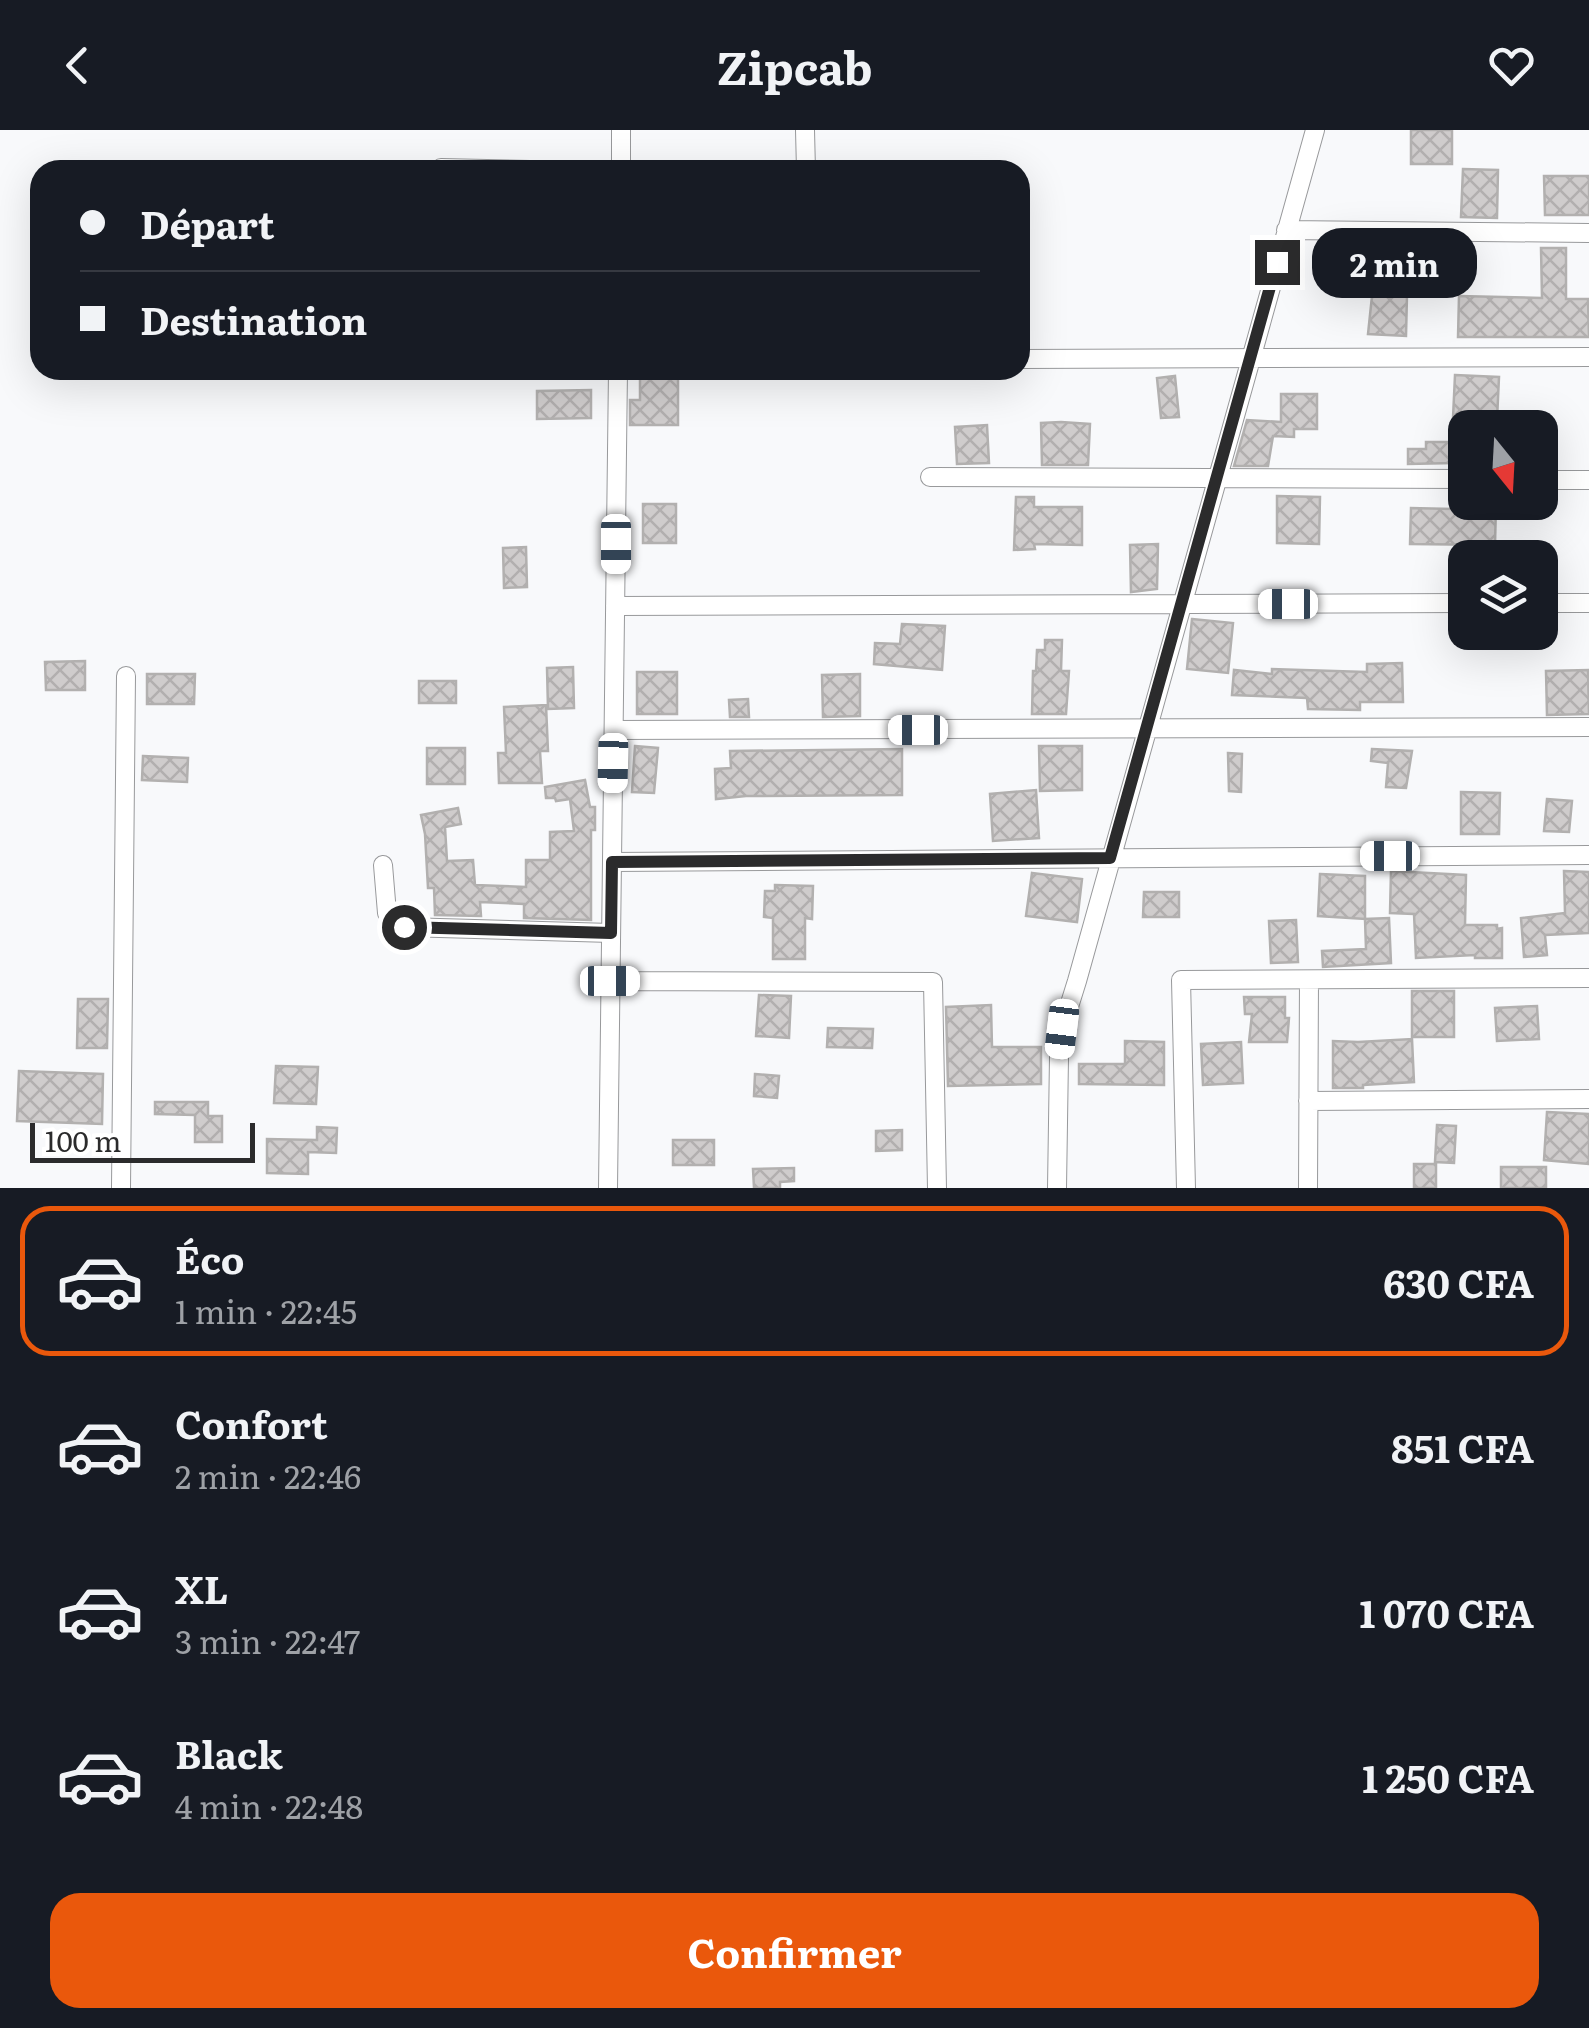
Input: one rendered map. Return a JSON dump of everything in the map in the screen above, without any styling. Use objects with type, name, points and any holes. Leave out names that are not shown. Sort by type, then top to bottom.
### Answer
[{"type":"street","points":[[621,160],[622,130]]},
{"type":"street","points":[[806,130],[806,160]]},
{"type":"street","points":[[1058,1188],[1062,1029],[1315,130]]},
{"type":"street","points":[[1286,230],[1589,233]]},
{"type":"street","points":[[1030,359],[1589,357]]},
{"type":"street","points":[[608,1188],[618,380]]},
{"type":"street","points":[[930,478],[1448,479]]},
{"type":"street","points":[[1558,480],[1589,480]]},
{"type":"street","points":[[1558,603],[1589,603]]},
{"type":"street","points":[[615,606],[1448,604]]},
{"type":"street","points":[[121,1188],[126,676]]},
{"type":"street","points":[[614,730],[1589,728]]},
{"type":"street","points":[[612,862],[1589,855]]},
{"type":"street","points":[[383,864],[387,913],[394,924],[611,933]]},
{"type":"street","points":[[1186,1188],[1182,980],[1589,978]]},
{"type":"street","points":[[1308,1188],[1309,980]]},
{"type":"street","points":[[610,981],[933,982],[938,1188]]},
{"type":"street","points":[[1308,1101],[1589,1099]]},
{"type":"building","points":[[1411,130],[1452,130],[1452,164],[1411,164]]},
{"type":"building","points":[[1463,169],[1498,170],[1497,218],[1461,217]]},
{"type":"building","points":[[1544,176],[1589,176],[1589,215],[1545,215]]},
{"type":"building","points":[[1541,248],[1566,248],[1566,299],[1588,299],[1589,337],[1458,337],[1459,296],[1542,298]]},
{"type":"building","points":[[1407,295],[1406,336],[1368,334],[1372,296]]},
{"type":"building","points":[[1455,375],[1499,377],[1497,410],[1453,410]]},
{"type":"building","points":[[1175,376],[1179,417],[1161,418],[1157,378]]},
{"type":"building","points":[[640,380],[678,380],[678,425],[630,425],[630,400],[640,400]]},
{"type":"building","points":[[591,390],[591,418],[537,419],[537,391]]},
{"type":"building","points":[[1281,394],[1317,394],[1317,429],[1294,429],[1294,437],[1273,436],[1268,466],[1234,466],[1247,420],[1281,422]]},
{"type":"building","points":[[1041,423],[1090,424],[1088,465],[1042,465]]},
{"type":"building","points":[[987,425],[989,463],[957,464],[955,427]]},
{"type":"building","points":[[1426,442],[1448,442],[1448,463],[1408,464],[1408,449],[1426,449]]},
{"type":"building","points":[[1277,496],[1320,497],[1319,544],[1277,543]]},
{"type":"building","points":[[1016,497],[1034,497],[1034,507],[1082,507],[1082,545],[1034,544],[1035,549],[1014,550]]},
{"type":"building","points":[[643,504],[676,504],[676,543],[643,543]]},
{"type":"building","points":[[1411,508],[1448,509],[1448,520],[1496,520],[1495,540],[1410,544]]},
{"type":"building","points":[[1158,544],[1157,589],[1131,592],[1130,545]]},
{"type":"building","points":[[526,547],[527,587],[504,588],[503,548]]},
{"type":"building","points":[[1192,619],[1233,623],[1228,673],[1187,669]]},
{"type":"building","points":[[902,624],[945,626],[942,670],[874,664],[875,643],[900,644]]},
{"type":"building","points":[[1045,640],[1062,640],[1061,671],[1069,671],[1066,714],[1032,714],[1033,671],[1037,650],[1045,650]]},
{"type":"building","points":[[85,661],[85,690],[46,690],[45,662]]},
{"type":"building","points":[[1402,663],[1403,702],[1360,702],[1360,710],[1308,709],[1307,698],[1232,695],[1234,670],[1272,674],[1272,669],[1367,672],[1367,664]]},
{"type":"building","points":[[573,667],[574,708],[548,709],[547,668]]},
{"type":"building","points":[[1588,670],[1589,714],[1547,715],[1546,671]]},
{"type":"building","points":[[637,672],[677,672],[677,714],[637,714]]},
{"type":"building","points":[[147,674],[195,674],[194,704],[147,704]]},
{"type":"building","points":[[860,674],[860,716],[823,717],[822,675]]},
{"type":"building","points":[[419,681],[456,681],[456,703],[419,703]]},
{"type":"building","points":[[748,699],[749,717],[730,717],[729,700]]},
{"type":"building","points":[[546,705],[548,751],[540,751],[542,783],[499,783],[498,753],[506,753],[504,707]]},
{"type":"building","points":[[635,746],[658,748],[654,793],[632,792]]},
{"type":"building","points":[[1039,746],[1082,746],[1082,790],[1040,791]]},
{"type":"building","points":[[427,748],[465,748],[465,784],[427,784]]},
{"type":"building","points":[[902,749],[902,795],[716,799],[715,769],[731,768],[730,751]]},
{"type":"building","points":[[1372,749],[1412,751],[1406,788],[1386,787],[1388,763],[1371,761]]},
{"type":"building","points":[[1228,753],[1242,754],[1241,792],[1229,791]]},
{"type":"building","points":[[143,756],[188,758],[187,782],[142,780]]},
{"type":"building","points":[[585,780],[590,807],[595,807],[595,830],[591,830],[591,920],[524,918],[524,904],[480,902],[481,916],[435,915],[434,888],[428,888],[421,815],[458,808],[461,824],[445,827],[447,861],[473,860],[475,885],[526,887],[526,860],[550,860],[550,832],[574,831],[570,799],[546,798],[545,787]]},
{"type":"building","points":[[1036,790],[1039,838],[993,841],[990,794]]},
{"type":"building","points":[[1461,792],[1500,793],[1499,834],[1461,834]]},
{"type":"building","points":[[1547,799],[1572,801],[1569,832],[1544,831]]},
{"type":"building","points":[[1391,871],[1466,875],[1465,925],[1502,928],[1502,958],[1416,958],[1414,914],[1390,913]]},
{"type":"building","points":[[1564,871],[1589,872],[1589,933],[1545,935],[1547,955],[1524,957],[1521,918],[1565,913]]},
{"type":"building","points":[[1032,873],[1082,879],[1077,922],[1026,916]]},
{"type":"building","points":[[1320,874],[1365,876],[1365,919],[1318,916]]},
{"type":"building","points":[[775,885],[813,886],[812,919],[805,918],[805,959],[773,959],[773,918],[764,917],[765,891],[775,891]]},
{"type":"building","points":[[1144,892],[1179,892],[1179,917],[1143,917]]},
{"type":"building","points":[[1389,918],[1391,963],[1323,967],[1322,951],[1366,949],[1365,919]]},
{"type":"building","points":[[1296,920],[1298,962],[1271,963],[1269,921]]},
{"type":"building","points":[[1412,991],[1454,991],[1454,1037],[1412,1037]]},
{"type":"building","points":[[759,995],[791,996],[789,1038],[756,1036]]},
{"type":"building","points":[[1244,997],[1285,997],[1285,1018],[1289,1018],[1287,1042],[1249,1042],[1252,1014],[1245,1014]]},
{"type":"building","points":[[78,999],[108,999],[107,1048],[77,1048]]},
{"type":"building","points":[[991,1005],[992,1047],[1041,1047],[1041,1084],[948,1086],[946,1007]]},
{"type":"building","points":[[1537,1006],[1539,1039],[1497,1041],[1495,1008]]},
{"type":"building","points":[[828,1028],[873,1029],[872,1048],[827,1047]]},
{"type":"building","points":[[1412,1039],[1414,1082],[1333,1088],[1333,1041]]},
{"type":"building","points":[[1125,1041],[1164,1042],[1164,1085],[1079,1084],[1079,1064],[1125,1064]]},
{"type":"building","points":[[1241,1042],[1243,1083],[1203,1085],[1201,1044]]},
{"type":"building","points":[[276,1066],[318,1067],[316,1104],[274,1103]]},
{"type":"building","points":[[19,1071],[103,1074],[102,1124],[17,1121]]},
{"type":"building","points":[[755,1074],[779,1076],[777,1098],[754,1096]]},
{"type":"building","points":[[155,1102],[208,1102],[208,1116],[222,1116],[222,1142],[195,1142],[195,1115],[155,1114]]},
{"type":"building","points":[[1547,1112],[1589,1114],[1589,1164],[1544,1160]]},
{"type":"building","points":[[1437,1125],[1456,1126],[1454,1163],[1435,1162]]},
{"type":"building","points":[[317,1127],[337,1128],[336,1153],[308,1152],[308,1174],[267,1173],[267,1139],[317,1140]]},
{"type":"building","points":[[902,1130],[902,1150],[876,1151],[876,1131]]},
{"type":"building","points":[[673,1140],[714,1140],[714,1165],[673,1165]]},
{"type":"building","points":[[1414,1164],[1436,1164],[1436,1188],[1414,1188]]},
{"type":"building","points":[[1501,1167],[1546,1167],[1546,1188],[1501,1188]]},
{"type":"building","points":[[794,1168],[794,1181],[780,1182],[780,1188],[754,1188],[753,1169]]},
{"type":"route","points":[[404,927],[611,933],[612,862],[1110,858],[1277,262]]}]
